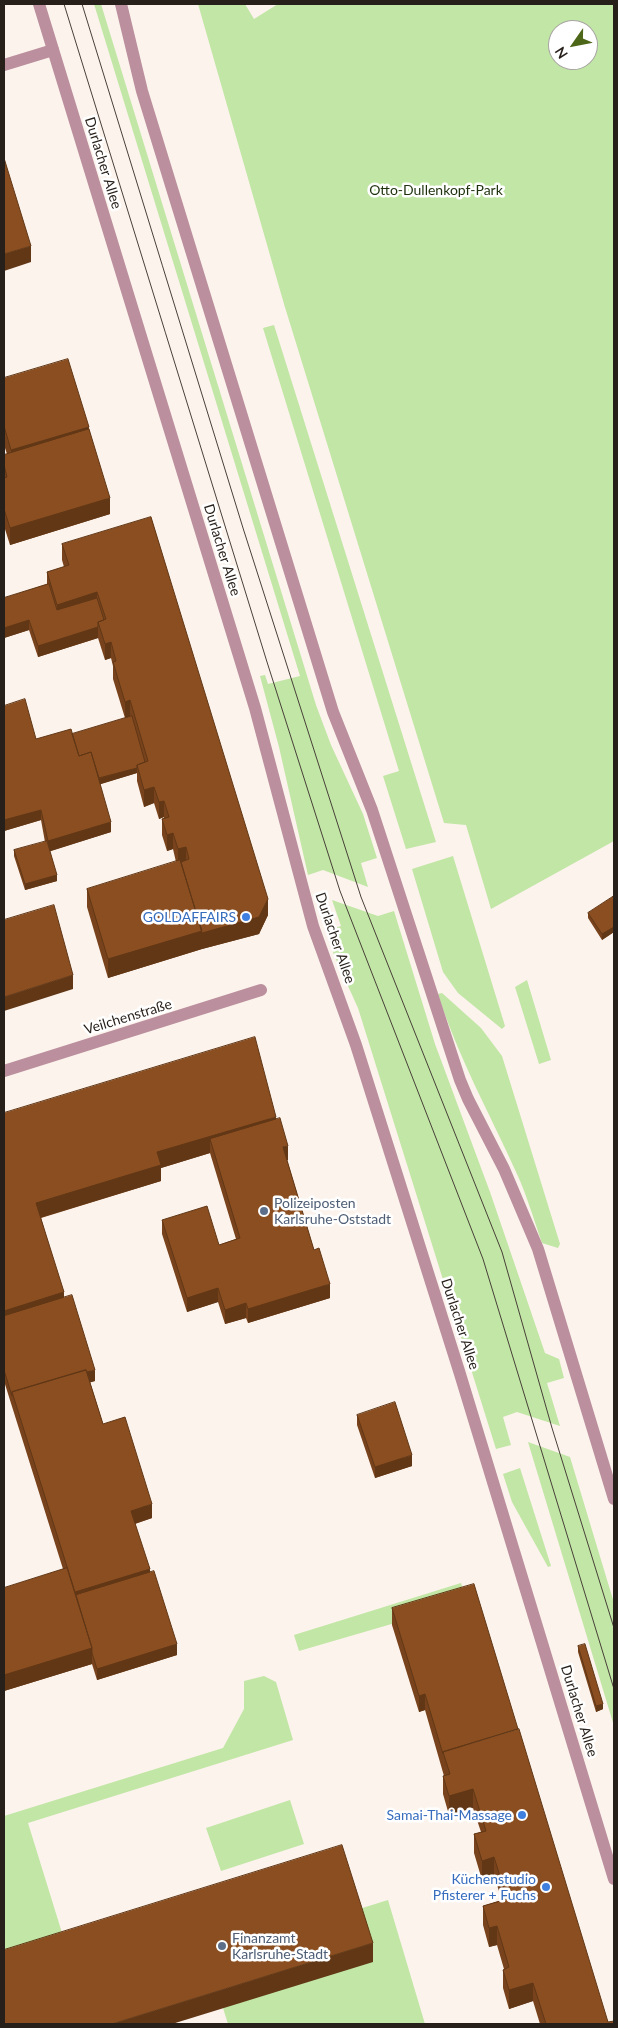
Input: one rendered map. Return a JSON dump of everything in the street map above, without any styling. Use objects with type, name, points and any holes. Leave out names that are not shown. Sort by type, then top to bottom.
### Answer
[{"type":"street","name":"Durlacher Allee","points":[[39,4],[255,708],[313,926],[356,1045],[463,1383],[614,1879]]},
{"type":"street","points":[[122,4],[142,92],[333,712],[372,810],[460,1080],[504,1169],[538,1249],[614,1499]]},
{"type":"street","points":[[4,65],[53,50]]},
{"type":"street","name":"Veilchenstraße","points":[[4,1071],[261,990]]},
{"type":"green space","points":[[94,4],[101,4],[316,705],[331,745],[363,814],[377,858],[361,863],[368,887],[323,870],[308,875],[279,747],[260,676],[265,675],[268,684],[300,676]]},
{"type":"green space","name":"Otto-Dullenkopf-Park","points":[[198,4],[245,4],[254,19],[278,4],[614,4],[614,841],[491,909],[466,825],[444,823],[284,304]]},
{"type":"green space","points":[[274,325],[436,842],[406,849],[383,776],[399,771],[263,328]]},
{"type":"green space","points":[[453,856],[505,1026],[502,1029],[458,993],[443,972],[412,869]]},
{"type":"green space","points":[[332,900],[378,916],[394,911],[435,1044],[490,1192],[545,1353],[559,1359],[564,1378],[547,1383],[560,1426],[517,1412],[503,1417],[511,1445],[496,1449],[358,1008],[334,955],[326,931],[341,926]]},
{"type":"green space","points":[[527,980],[551,1060],[539,1064],[515,987]]},
{"type":"green space","points":[[442,993],[481,1028],[502,1056],[560,1244],[558,1248],[542,1243],[521,1182],[455,1040],[438,994]]},
{"type":"green space","points":[[528,1442],[570,1457],[614,1603],[614,1726]]},
{"type":"green space","points":[[520,1468],[551,1566],[548,1567],[512,1502],[503,1474]]},
{"type":"green space","points":[[461,1583],[467,1602],[299,1651],[294,1635]]},
{"type":"green space","points":[[264,1676],[276,1682],[293,1740],[28,1823],[67,1949],[4,1969],[4,1816],[223,1748],[244,1709],[244,1681]]},
{"type":"green space","points":[[290,1800],[304,1844],[221,1871],[206,1828]]},
{"type":"green space","points":[[388,1900],[425,2024],[228,2024],[223,2008],[356,1910]]},
{"type":"building","points":[[4,158],[31,246],[4,254]]},
{"type":"building","points":[[68,359],[89,427],[11,450],[4,426],[4,378]]},
{"type":"building","points":[[89,429],[110,498],[10,528],[4,509],[4,478],[7,477],[4,455]]},
{"type":"building","points":[[151,517],[268,899],[259,917],[202,933],[181,862],[189,859],[186,847],[178,849],[173,833],[167,835],[162,819],[169,817],[164,801],[159,802],[154,787],[144,790],[137,765],[148,761],[130,700],[125,702],[113,662],[116,661],[111,642],[105,644],[98,622],[106,619],[97,592],[57,605],[47,572],[69,565],[62,544]]},
{"type":"building","points":[[49,584],[57,610],[97,598],[104,620],[98,622],[98,627],[38,646],[29,620],[4,628],[4,598]]},
{"type":"building","points":[[25,699],[36,739],[71,729],[79,756],[91,752],[111,822],[48,841],[41,810],[4,820],[4,706]]},
{"type":"building","points":[[132,716],[145,762],[137,765],[137,768],[99,778],[91,752],[79,756],[72,734]]},
{"type":"building","points":[[47,841],[57,875],[25,884],[14,850]]},
{"type":"building","points":[[180,860],[202,931],[108,959],[87,889]]},
{"type":"building","points":[[614,896],[614,927],[602,934],[588,913]]},
{"type":"building","points":[[54,905],[73,975],[4,997],[4,920]]},
{"type":"building","points":[[255,1037],[276,1117],[157,1152],[161,1165],[36,1203],[64,1292],[4,1311],[4,1113]]},
{"type":"building","points":[[280,1118],[288,1146],[283,1147],[314,1250],[319,1248],[330,1284],[248,1309],[246,1303],[225,1310],[218,1288],[187,1298],[162,1220],[207,1206],[219,1245],[240,1238],[210,1139]]},
{"type":"building","points":[[72,1295],[95,1370],[87,1372],[86,1370],[12,1392],[12,1396],[4,1370],[4,1316]]},
{"type":"building","points":[[86,1370],[103,1424],[125,1417],[152,1504],[131,1511],[150,1569],[75,1592],[12,1392]]},
{"type":"building","points":[[395,1402],[412,1455],[375,1467],[357,1415]]},
{"type":"building","points":[[67,1568],[92,1648],[4,1675],[4,1588]]},
{"type":"building","points":[[154,1571],[177,1644],[97,1669],[76,1595]]},
{"type":"building","points":[[474,1584],[518,1729],[443,1752],[443,1754],[425,1694],[419,1696],[392,1608]]},
{"type":"building","points":[[585,1644],[603,1704],[596,1706],[578,1646]]},
{"type":"building","points":[[519,1729],[608,2022],[614,2021],[614,2024],[546,2024],[533,1983],[509,1990],[503,1970],[509,1967],[497,1926],[489,1928],[483,1906],[507,1899],[494,1857],[482,1861],[474,1834],[486,1831],[473,1789],[449,1796],[443,1776],[450,1774],[443,1752]]},
{"type":"building","name":"Finanzamt Karlsruhe-Stadt","points":[[342,1845],[373,1943],[112,2024],[4,2024],[4,1950]]},
{"type":"tram line","points":[[64,4],[267,662],[340,891],[483,1259],[614,1689]]},
{"type":"tram line","points":[[82,4],[243,528],[361,897],[502,1252],[552,1428],[614,1628]]},
{"type":"place","name":"GOLDAFFAIRS","points":[[246,917]]},
{"type":"place","name":"Polizeiposten Karlsruhe-Oststadt","points":[[264,1211]]},
{"type":"place","name":"Samai-Thai-Massage","points":[[522,1815]]},
{"type":"place","name":"Küchenstudio Pfisterer + Fuchs","points":[[546,1887]]},
{"type":"place","name":"Finanzamt Karlsruhe-Stadt","points":[[222,1946]]}]
